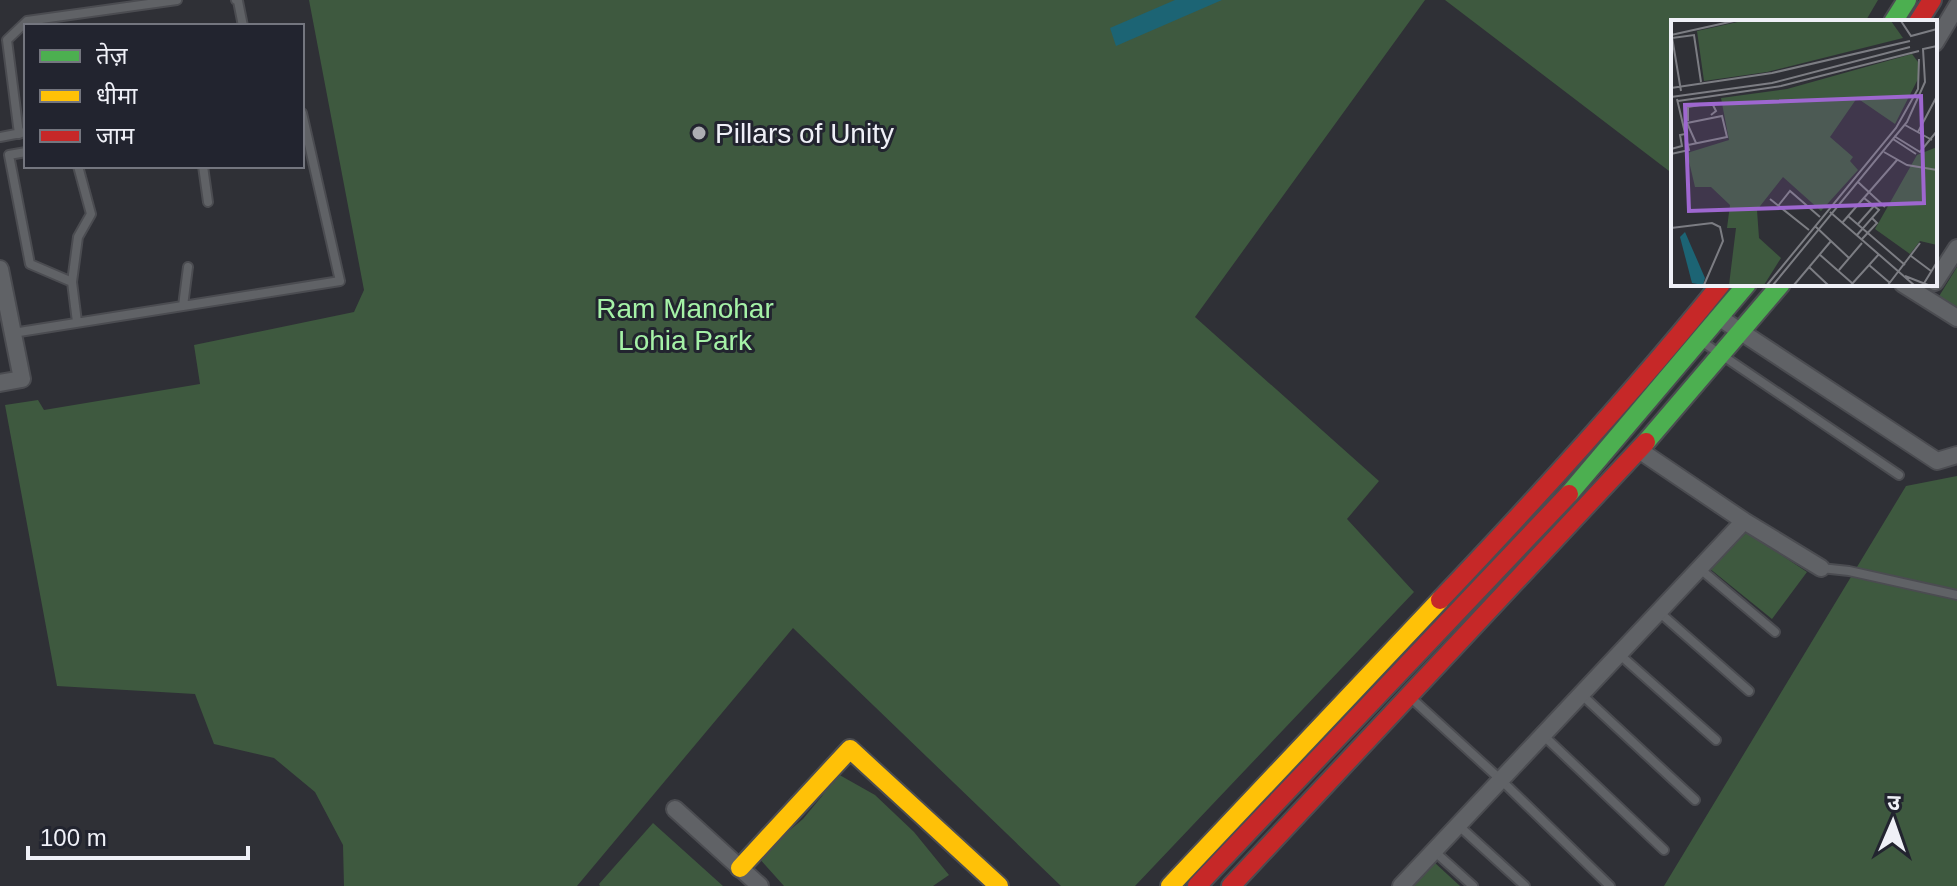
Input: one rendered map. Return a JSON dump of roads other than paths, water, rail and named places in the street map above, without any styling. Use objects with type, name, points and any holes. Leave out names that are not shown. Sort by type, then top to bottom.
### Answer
[{"type":"street","points":[[1894,20],[1907,0]]},
{"type":"street","points":[[1951,31],[1957,6]]},
{"type":"street","points":[[1937,279],[1957,248]]},
{"type":"street","points":[[0,269],[22,379],[0,383]]},
{"type":"street","points":[[1170,886],[1540,494],[1719,286]]},
{"type":"street","points":[[1197,886],[1560,505],[1745,286]]},
{"type":"street","points":[[1231,886],[1639,450],[1779,286]]},
{"type":"street","points":[[1931,288],[1957,318]]},
{"type":"street","points":[[1720,318],[1937,461],[1957,455]]},
{"type":"street","points":[[1639,450],[1744,521],[1821,568]]},
{"type":"street","points":[[1401,886],[1744,521]]},
{"type":"street","points":[[740,868],[850,749],[999,886]]},
{"type":"street","points":[[675,809],[760,886]]},
{"type":"lane","points":[[0,137],[22,133],[7,40],[27,21],[177,0]]},
{"type":"lane","points":[[236,0],[243,24]]},
{"type":"lane","points":[[13,333],[340,281],[304,122]]},
{"type":"lane","points":[[24,152],[9,155],[30,264],[72,282]]},
{"type":"lane","points":[[77,322],[72,282],[78,237],[91,214],[79,168]]},
{"type":"lane","points":[[203,168],[208,202]]},
{"type":"lane","points":[[183,306],[188,267]]},
{"type":"lane","points":[[1684,329],[1899,475]]},
{"type":"lane","points":[[1699,568],[1775,632]]},
{"type":"lane","points":[[1821,568],[1849,571],[1957,595]]},
{"type":"lane","points":[[1659,611],[1749,691]]},
{"type":"lane","points":[[1619,654],[1716,740]]},
{"type":"lane","points":[[1581,694],[1695,800]]},
{"type":"lane","points":[[1409,696],[1610,886]]},
{"type":"lane","points":[[1543,735],[1664,850]]},
{"type":"lane","points":[[1458,825],[1525,886]]},
{"type":"lane","points":[[1434,851],[1473,886]]},
{"type":"water","points":[[1175,0],[1222,0],[1116,46],[1110,28]]},
{"type":"place","name":"Pillars of Unity","points":[[699,133]]},
{"type":"park label","name":"Ram Manohar Lohia Park","points":[[685,324]]}]
